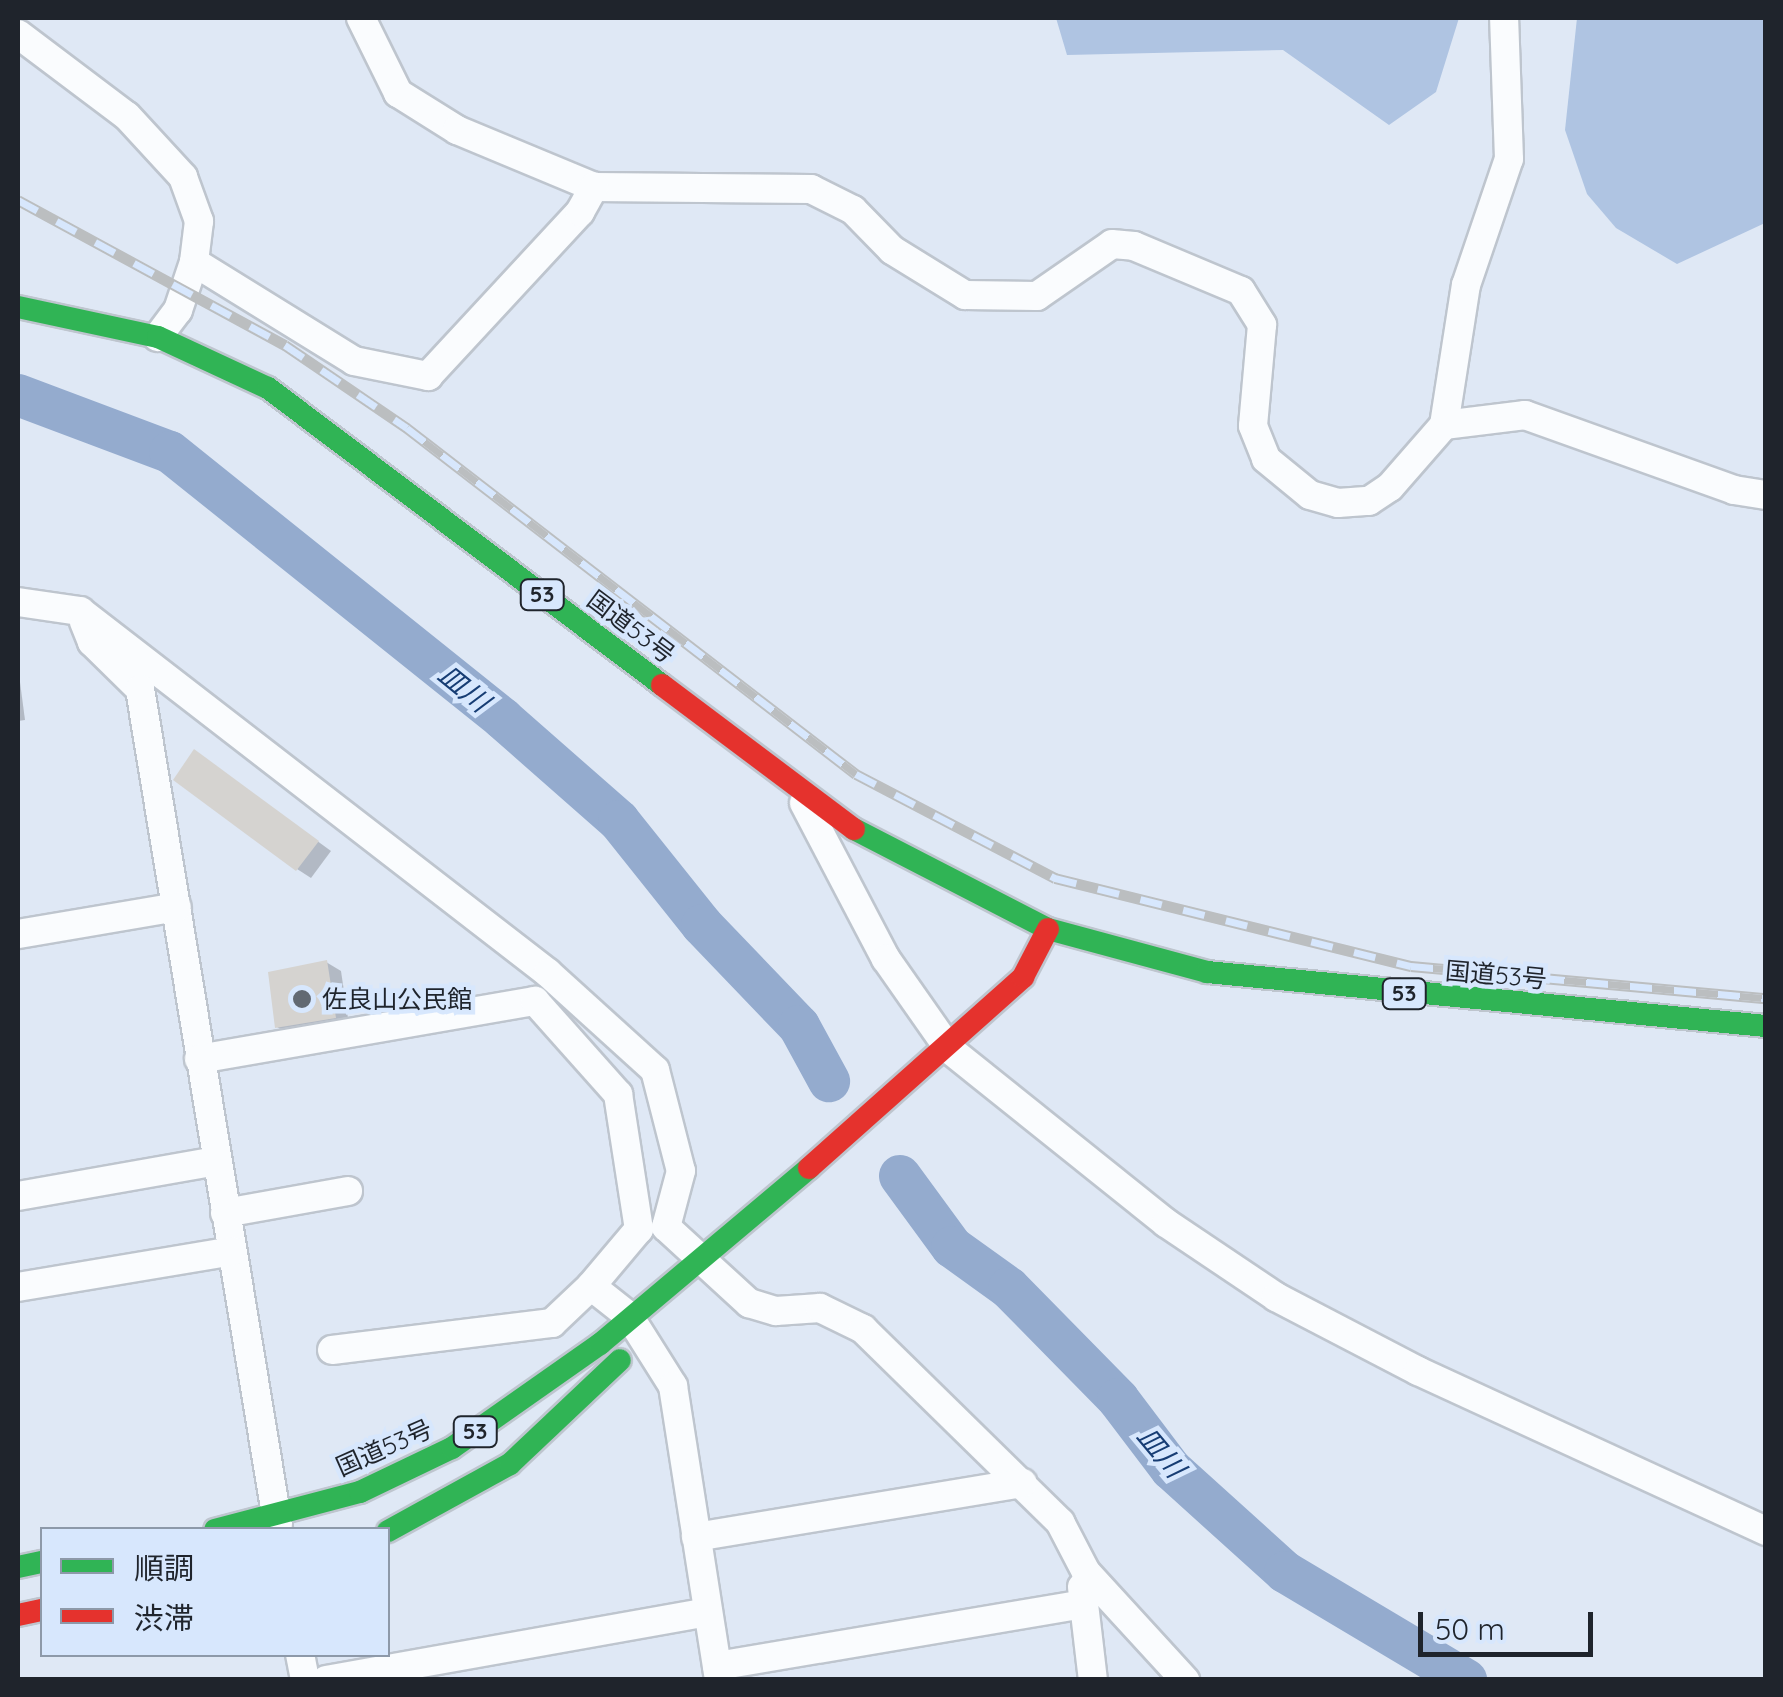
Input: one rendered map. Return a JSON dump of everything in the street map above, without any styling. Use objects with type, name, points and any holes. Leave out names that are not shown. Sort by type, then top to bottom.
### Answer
[{"type":"highway","name":"国道53号","points":[[18,307],[158,337],[268,388],[792,779],[852,828],[1048,929],[1207,972],[1766,1026]]},
{"type":"highway","name":"国道53号","points":[[390,1530],[469,1492],[510,1464],[698,1262],[939,1058],[1023,977],[1048,929]]},
{"type":"highway","name":"国道53号","points":[[246,1527],[278,1524],[360,1492],[452,1448],[569,1367],[636,1327]]},
{"type":"street","points":[[362,18],[398,93],[457,130],[594,187],[811,189],[853,210],[892,250],[965,295],[1037,296],[1112,244],[1152,254],[1240,291],[1255,306],[1262,325],[1253,426],[1266,459],[1310,495],[1338,503],[1369,501],[1390,487],[1444,425],[1466,285],[1509,159],[1504,18]]},
{"type":"street","points":[[18,34],[128,116],[182,177],[199,222],[194,262],[178,310],[158,337]]},
{"type":"street","points":[[194,262],[354,361],[428,376],[580,212],[594,187]]},
{"type":"street","points":[[1444,425],[1525,415],[1734,490],[1766,495]]},
{"type":"street","points":[[18,602],[80,611],[548,973],[655,1070],[680,1171],[666,1227],[698,1262],[748,1303],[776,1310],[820,1308],[863,1328],[1024,1482],[1060,1522],[1086,1572],[1185,1680]]},
{"type":"street","points":[[80,611],[92,642],[140,688],[278,1524]]},
{"type":"street","points":[[140,688],[166,677]]},
{"type":"street","points":[[792,779],[939,1058],[1166,1223],[1276,1297],[1512,1416],[1766,1531]]},
{"type":"street","points":[[18,934],[177,907]]},
{"type":"street","points":[[534,1001],[548,973]]},
{"type":"street","points":[[199,1060],[534,1001]]},
{"type":"street","points":[[332,1350],[552,1323],[591,1286],[639,1229],[618,1094],[534,1001]]},
{"type":"street","points":[[18,1196],[216,1162]]},
{"type":"street","points":[[225,1213],[348,1191]]},
{"type":"street","points":[[18,1287],[232,1251]]},
{"type":"street","points":[[591,1286],[636,1327],[673,1386],[718,1673],[1084,1604]]},
{"type":"street","points":[[696,1537],[1024,1482]]},
{"type":"street","points":[[1086,1572],[1084,1604],[1092,1680]]},
{"type":"street","points":[[326,1680],[708,1612]]},
{"type":"shaded area","points":[[1056,18],[1459,18],[1436,92],[1389,125],[1283,50],[1067,55]]},
{"type":"shaded area","points":[[1577,18],[1765,18],[1765,223],[1677,264],[1616,228],[1587,194],[1565,130]]},
{"type":"building","points":[[194,749],[319,841],[296,871],[173,780]]},
{"type":"building","name":"佐良山公民館","points":[[327,960],[336,1018],[275,1028],[268,972]]},
{"type":"waterway","name":"皿川","points":[[18,395],[170,452],[503,719],[619,821],[702,925],[799,1026],[829,1081]]},
{"type":"waterway","name":"皿川","points":[[900,1176],[952,1247],[1009,1288],[1118,1399],[1171,1469],[1285,1572],[1466,1680]]},
{"type":"railway","points":[[18,200],[285,345],[407,428],[856,774],[1055,878],[1411,966],[1766,998]]},
{"type":"traffic: fast","points":[[18,307],[158,337],[268,388],[662,685]]},
{"type":"traffic: fast","points":[[854,829],[1048,929],[1207,972],[1766,1026]]},
{"type":"traffic: fast","points":[[226,1527],[360,1492],[452,1448],[600,1344],[809,1168]]},
{"type":"traffic: fast","points":[[390,1530],[510,1464],[620,1360]]},
{"type":"traffic: fast","points":[[18,1567],[40,1562]]},
{"type":"traffic: jam","points":[[662,685],[854,829]]},
{"type":"traffic: jam","points":[[809,1168],[1023,977],[1048,929]]},
{"type":"traffic: jam","points":[[18,1615],[40,1610]]},
{"type":"place","name":"佐良山公民館","points":[[302,999]]}]
